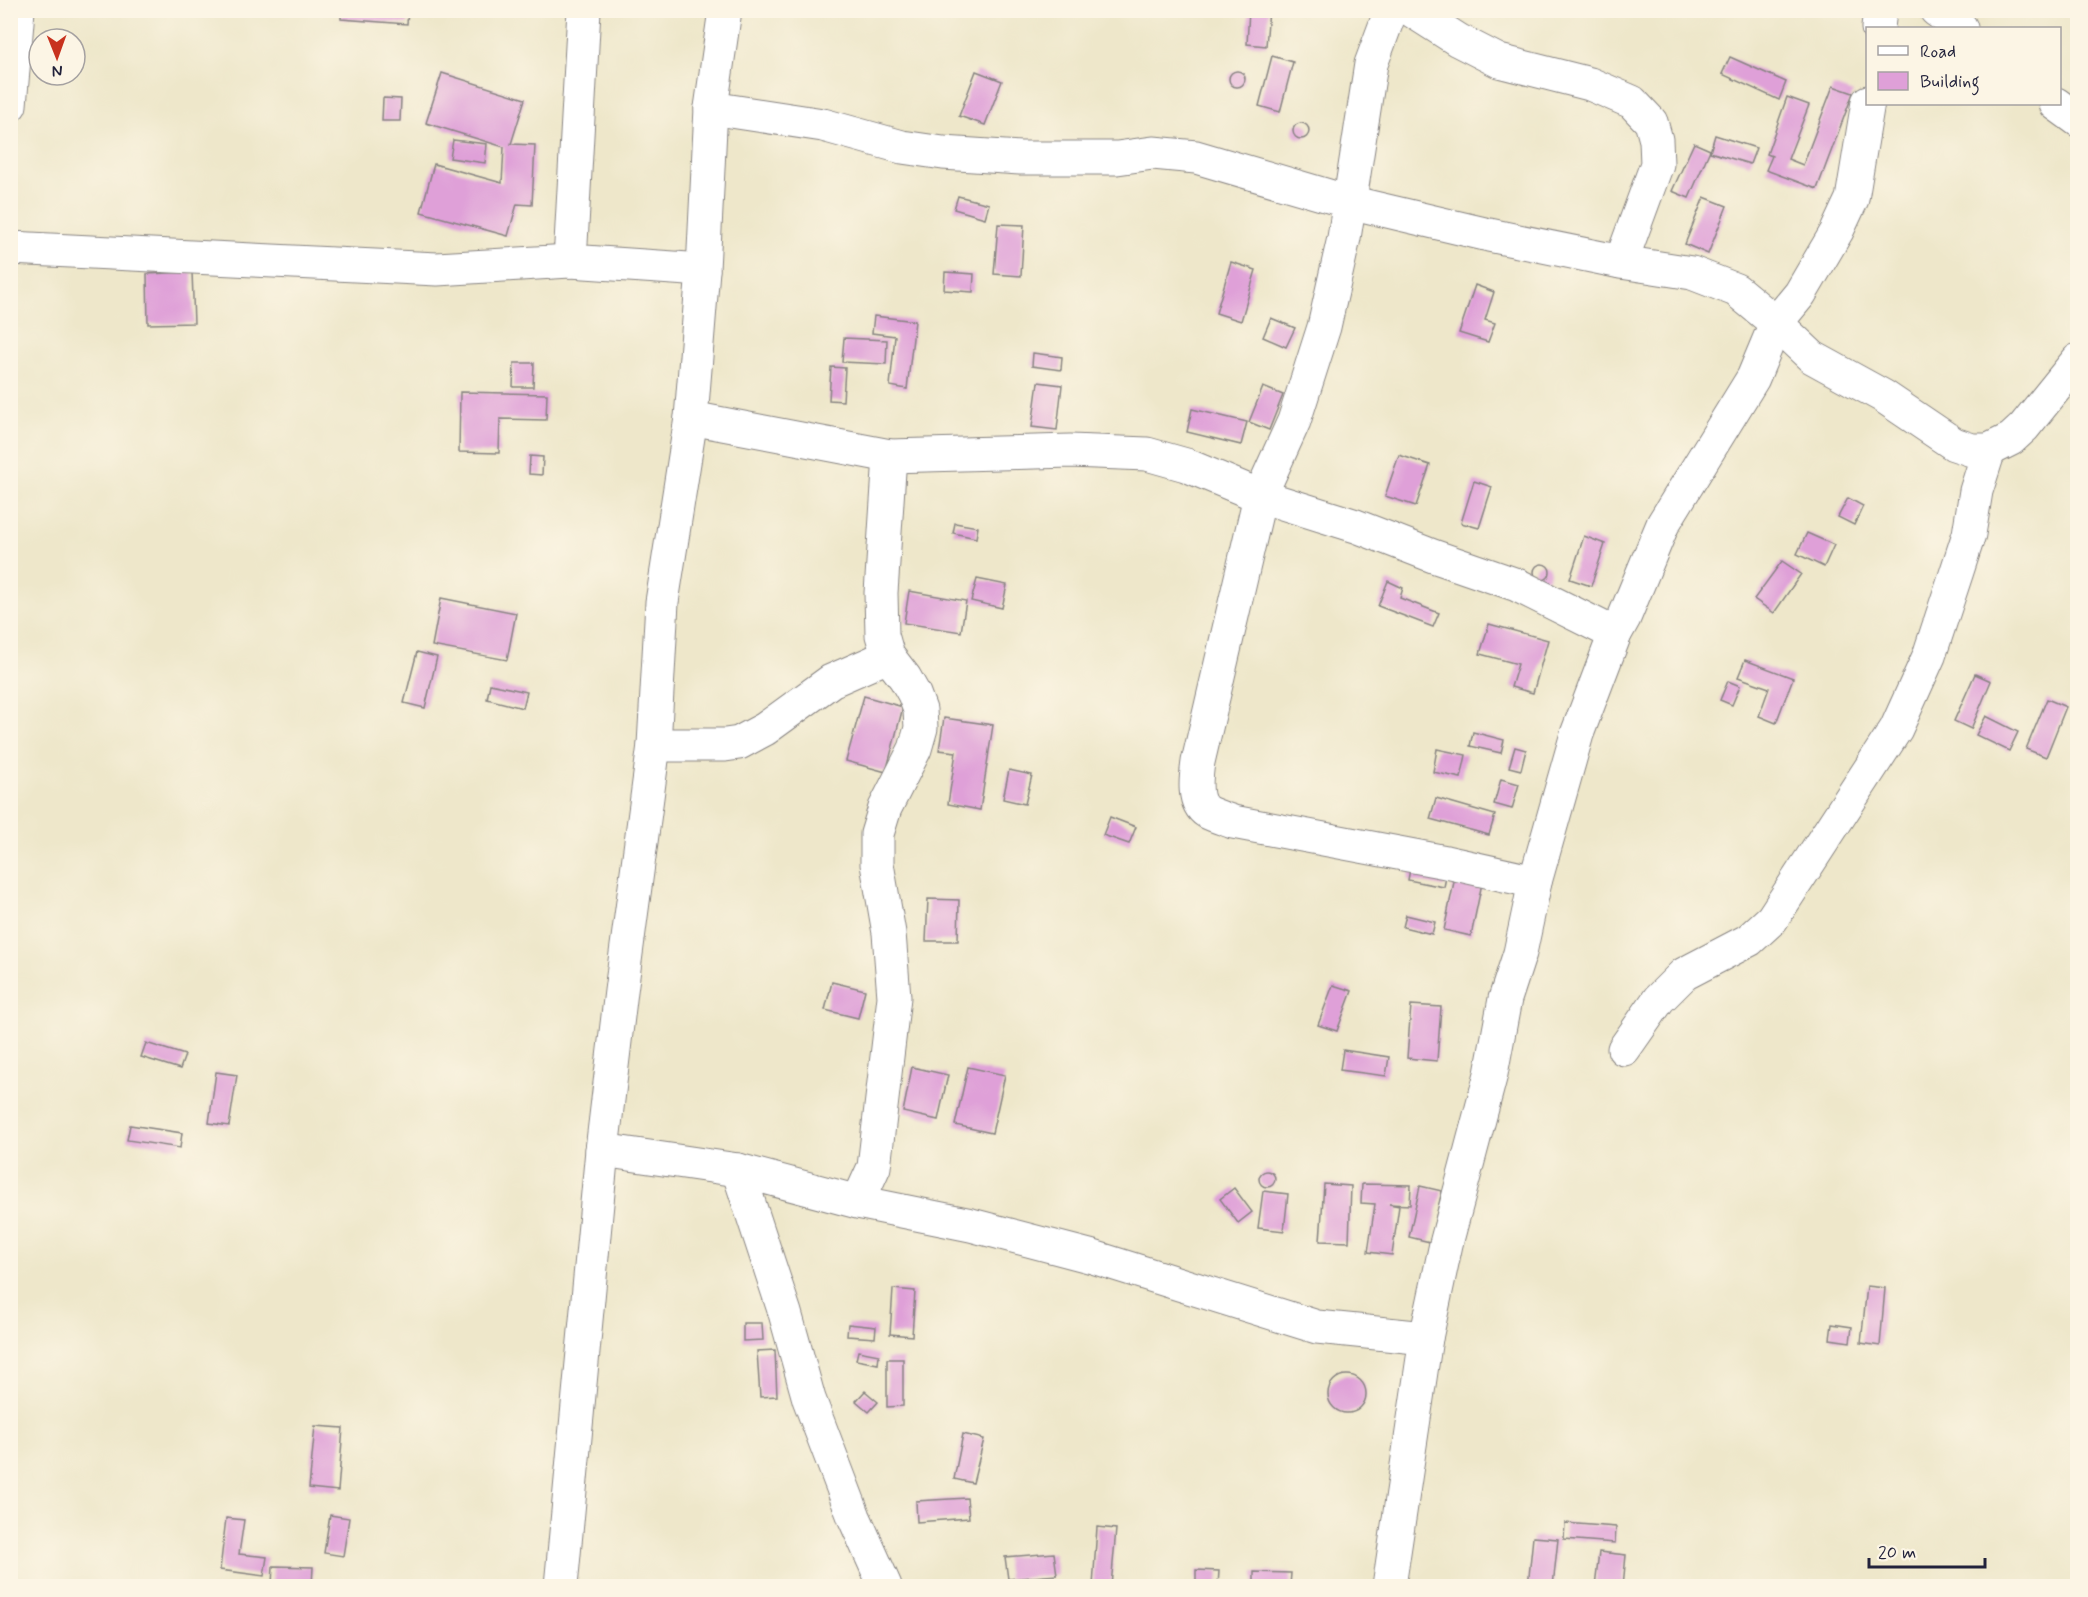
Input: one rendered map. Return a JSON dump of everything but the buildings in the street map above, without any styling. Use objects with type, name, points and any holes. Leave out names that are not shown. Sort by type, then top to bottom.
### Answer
[{"type":"main road","points":[[10,105],[18,10]]},
{"type":"main road","points":[[570,261],[584,10]]},
{"type":"main road","points":[[561,1587],[602,1150],[654,745],[662,602],[691,418],[703,270],[711,108],[725,10]]},
{"type":"main road","points":[[1390,10],[1371,64],[1344,238],[1324,327],[1294,421],[1260,496],[1198,762],[1197,797],[1205,811],[1233,822],[1446,862],[1535,882]]},
{"type":"main road","points":[[1411,10],[1458,40],[1499,61],[1590,84],[1632,102],[1651,122],[1656,140],[1657,164],[1622,262]]},
{"type":"main road","points":[[1878,27],[1880,10]]},
{"type":"main road","points":[[1936,10],[1960,27]]},
{"type":"main road","points":[[1389,1587],[1426,1338],[1446,1244],[1491,1074],[1505,999],[1520,953],[1535,882],[1577,734],[1615,634],[1624,618],[1663,524],[1754,378],[1776,323],[1800,294],[1837,231],[1852,199],[1868,105]]},
{"type":"main road","points":[[2057,105],[2078,120]]},
{"type":"main road","points":[[711,108],[823,124],[902,147],[943,153],[1020,158],[1117,158],[1153,153],[1196,157],[1349,202],[1489,235],[1622,262],[1692,273],[1736,290],[1812,357],[1883,396],[1954,444],[1972,450],[1989,450],[2011,439],[2024,427],[2078,360]]},
{"type":"main road","points":[[10,248],[437,269],[570,261],[703,270]]},
{"type":"main road","points":[[691,418],[890,456],[1070,451],[1147,454],[1186,465],[1260,496],[1356,526],[1517,585],[1615,634]]},
{"type":"main road","points":[[1624,1049],[1659,999],[1684,974],[1749,940],[1772,919],[1896,729],[1929,656],[1969,534],[1976,491],[1989,450]]},
{"type":"main road","points":[[858,1202],[874,1167],[894,997],[889,933],[877,864],[877,834],[885,808],[915,749],[921,728],[920,710],[914,694],[888,656],[882,635],[881,593],[890,456]]},
{"type":"main road","points":[[654,745],[725,745],[739,742],[765,729],[831,681],[888,656]]},
{"type":"main road","points":[[602,1150],[738,1170],[858,1202],[971,1225],[1093,1257],[1317,1327],[1426,1338]]},
{"type":"main road","points":[[738,1170],[785,1312],[809,1399],[854,1517],[885,1587]]}]
